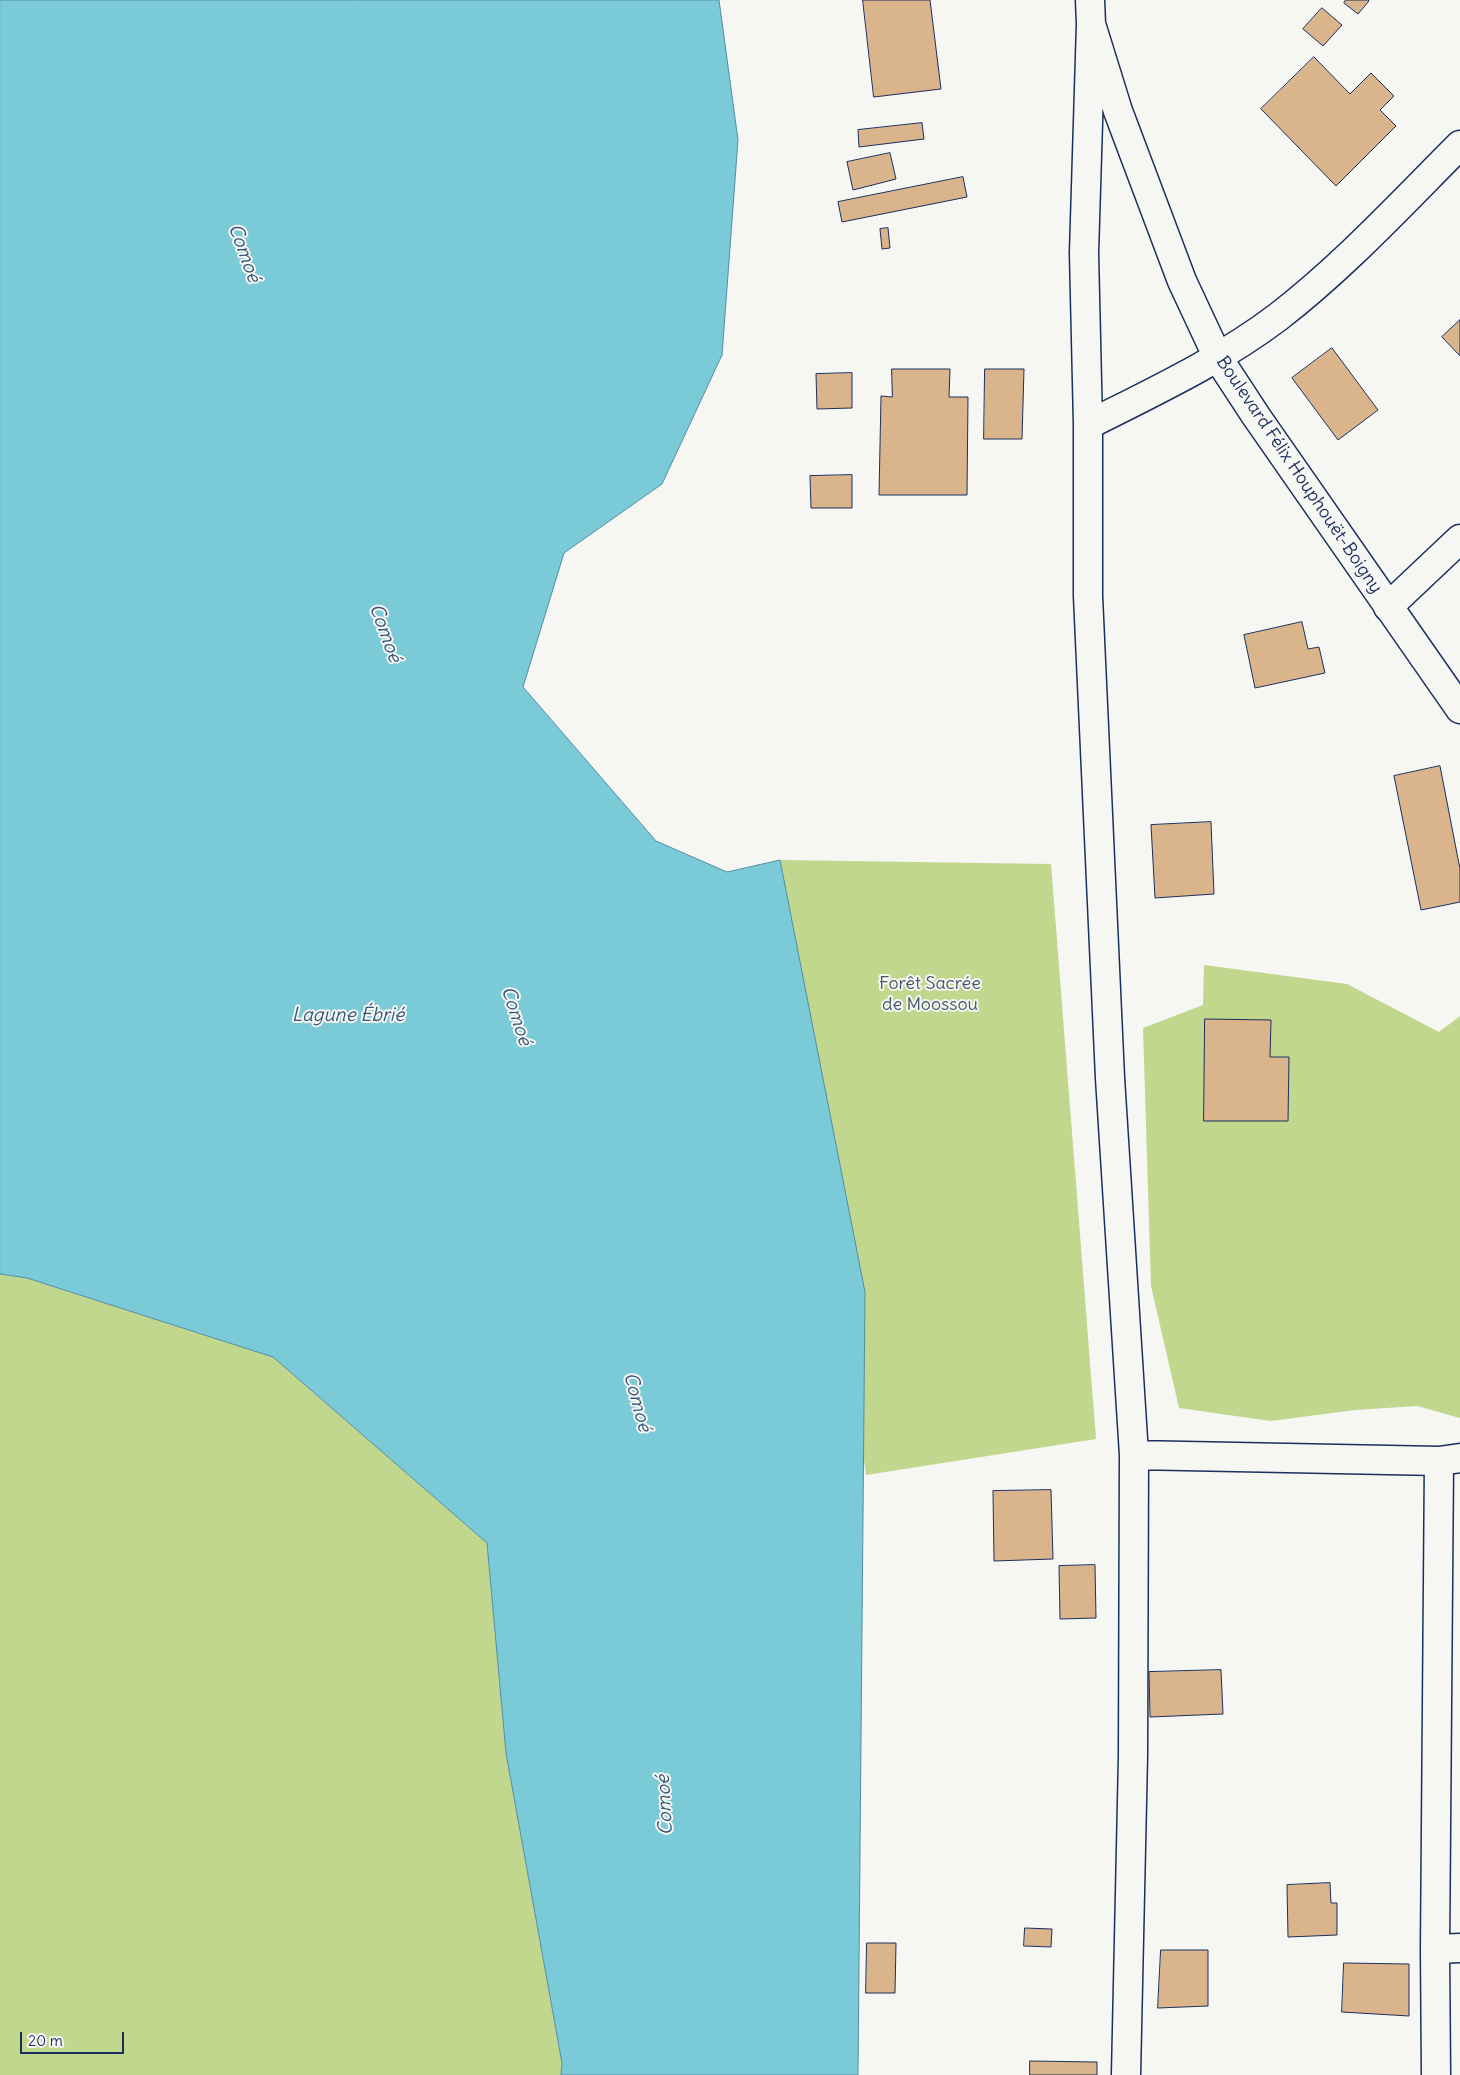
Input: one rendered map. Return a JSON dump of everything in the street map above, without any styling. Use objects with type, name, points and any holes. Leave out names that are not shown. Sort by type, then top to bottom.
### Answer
[{"type":"street","name":"Boulevard Félix Houphouët-Boigny","points":[[1090,12],[1118,111],[1154,211],[1182,281],[1218,358],[1460,709]]},
{"type":"street","points":[[1090,12],[1084,253],[1088,425],[1088,596],[1110,1078],[1134,1455],[1132,1766],[1126,2075]]},
{"type":"street","points":[[1088,425],[1218,358],[1277,317],[1327,277],[1460,145]]},
{"type":"street","points":[[1388,607],[1460,539]]},
{"type":"street","points":[[1134,1455],[1449,1459],[1447,1948],[1436,2075]]},
{"type":"green space","name":"Forêt Sacrée de Moossou","points":[[780,860],[1051,864],[1096,1439],[866,1475]]},
{"type":"green space","points":[[1204,965],[1347,984],[1439,1032],[1460,1016],[1460,1418],[1417,1406],[1355,1410],[1271,1421],[1179,1408],[1151,1286],[1143,1028],[1203,1005]]},
{"type":"green space","points":[[0,1274],[27,1278],[273,1357],[487,1543],[506,1753],[562,2063],[561,2075],[0,2075]]},
{"type":"water","name":"Lagune Ébrié","points":[[0,0],[719,0],[738,140],[722,355],[662,484],[564,553],[523,687],[656,841],[727,872],[780,860],[865,1292],[858,2075],[561,2075],[562,2063],[506,1753],[487,1543],[273,1357],[27,1278],[0,1274]]},
{"type":"building","points":[[863,0],[930,0],[941,89],[874,97]]},
{"type":"building","points":[[1346,0],[1369,1],[1358,14],[1344,3]]},
{"type":"building","points":[[1322,8],[1342,25],[1323,46],[1303,29]]},
{"type":"building","points":[[1314,57],[1350,94],[1371,73],[1394,96],[1380,110],[1396,126],[1336,186],[1261,109]]},
{"type":"building","points":[[922,123],[924,139],[859,147],[858,130]]},
{"type":"building","points":[[890,153],[896,179],[853,190],[847,162]]},
{"type":"building","points":[[963,177],[967,197],[842,222],[838,202]]},
{"type":"building","points":[[888,228],[890,248],[882,249],[880,229]]},
{"type":"building","points":[[1460,320],[1460,356],[1442,337]]},
{"type":"building","points":[[1332,348],[1378,410],[1338,440],[1292,378]]},
{"type":"building","points":[[892,369],[950,369],[949,397],[968,397],[967,495],[879,495],[881,396],[892,397]]},
{"type":"building","points":[[985,369],[1024,369],[1022,439],[984,439]]},
{"type":"building","points":[[852,373],[852,408],[817,409],[816,374]]},
{"type":"building","points":[[852,475],[852,508],[811,508],[810,476]]},
{"type":"building","points":[[1302,622],[1308,649],[1319,647],[1325,673],[1255,688],[1244,635]]},
{"type":"building","points":[[1440,766],[1460,869],[1460,902],[1421,910],[1394,776]]},
{"type":"building","points":[[1211,822],[1214,894],[1155,898],[1151,825]]},
{"type":"building","points":[[1205,1019],[1271,1020],[1270,1057],[1289,1057],[1288,1121],[1204,1121]]},
{"type":"building","points":[[1051,1490],[1053,1559],[994,1561],[993,1491]]},
{"type":"building","points":[[1095,1565],[1096,1618],[1060,1619],[1059,1566]]},
{"type":"building","points":[[1221,1670],[1223,1714],[1150,1717],[1149,1672]]},
{"type":"building","points":[[1330,1883],[1331,1903],[1337,1903],[1337,1935],[1288,1937],[1287,1885]]},
{"type":"building","points":[[1025,1928],[1052,1929],[1051,1947],[1024,1946]]},
{"type":"building","points":[[867,1943],[896,1943],[895,1993],[866,1993]]},
{"type":"building","points":[[1161,1950],[1208,1950],[1208,2006],[1158,2008]]},
{"type":"building","points":[[1344,1963],[1409,1964],[1409,2016],[1342,2012]]},
{"type":"building","points":[[1030,2061],[1097,2062],[1097,2075],[1030,2075]]},
{"type":"water label","name":"Comoé","points":[[244,253]]},
{"type":"water label","name":"Comoé","points":[[385,633]]},
{"type":"water label","name":"Comoé","points":[[516,1016]]},
{"type":"water label","name":"Comoé","points":[[637,1402]]},
{"type":"water label","name":"Comoé","points":[[665,1805]]}]
